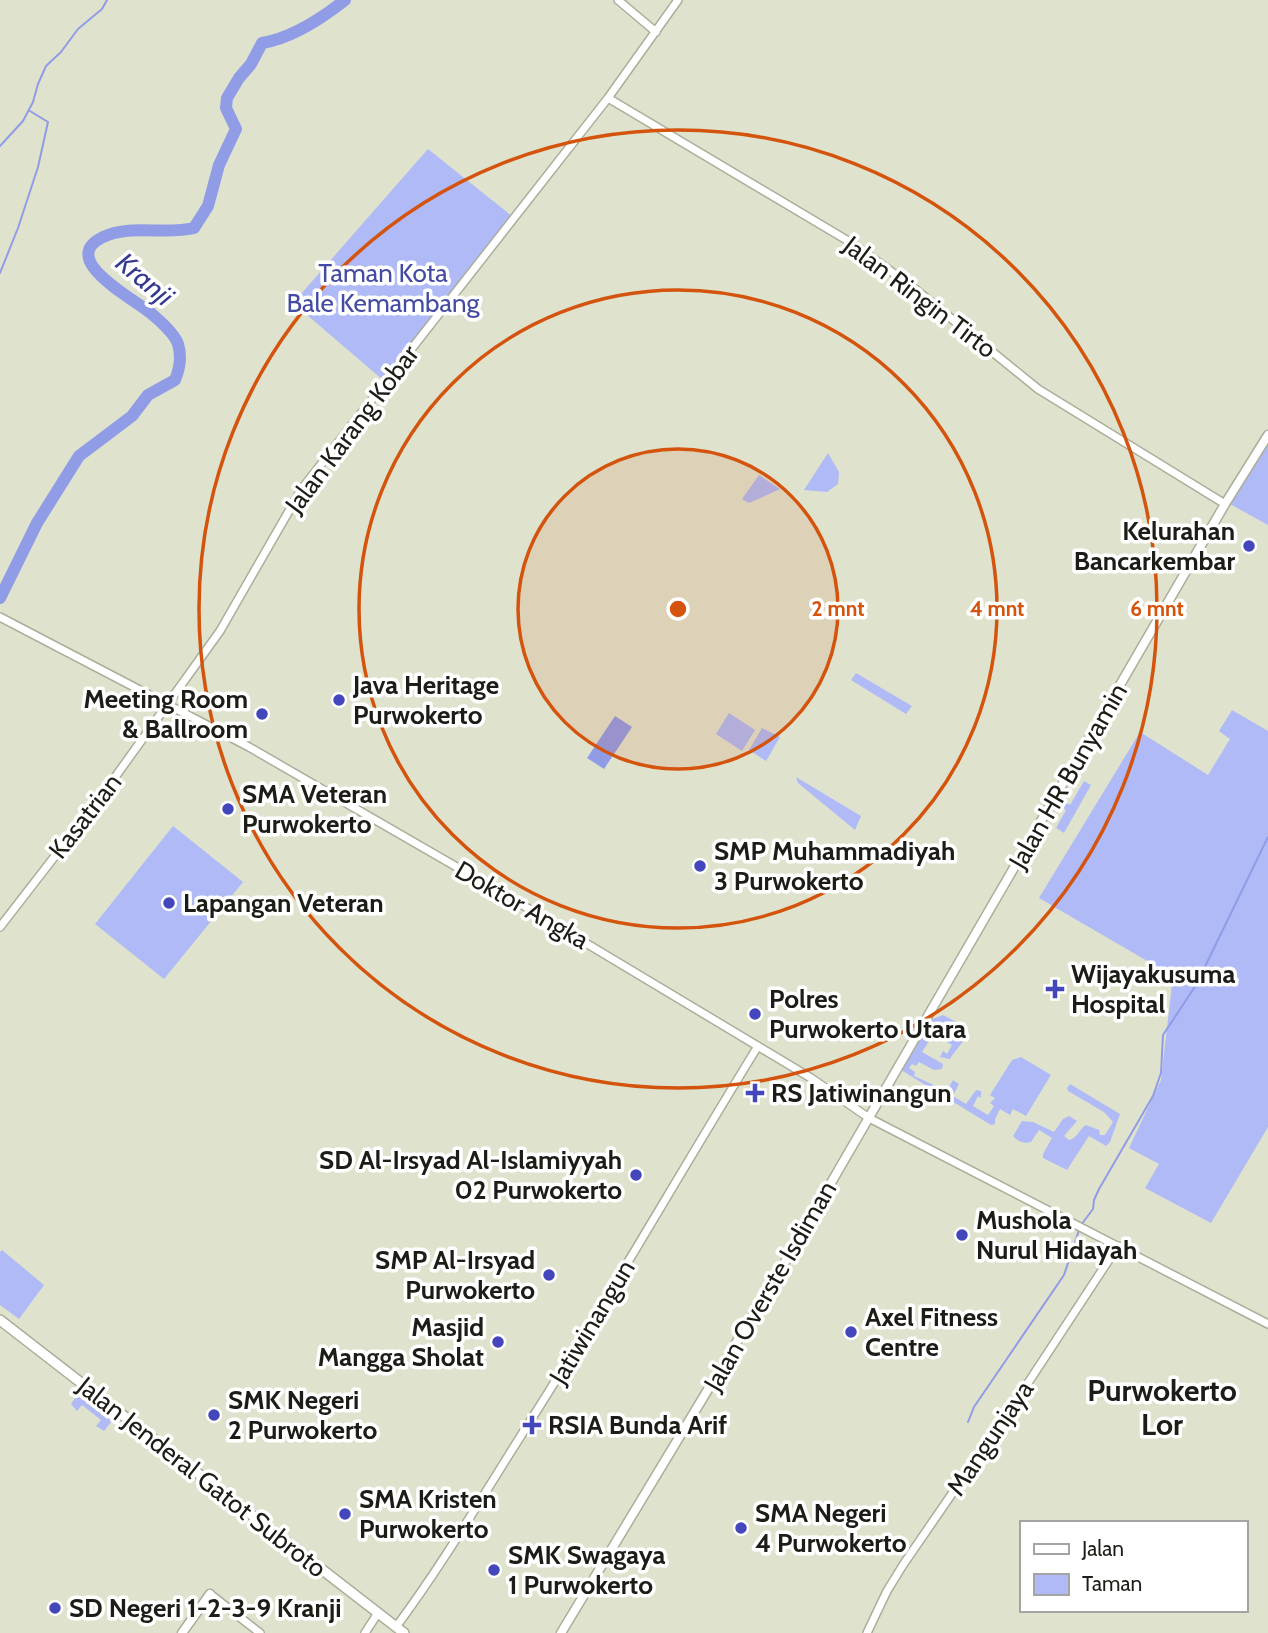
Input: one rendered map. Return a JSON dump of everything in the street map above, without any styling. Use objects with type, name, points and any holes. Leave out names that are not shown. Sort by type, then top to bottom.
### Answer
[{"type":"main road","name":"Jalan HR Bunyamin","points":[[869,1118],[1225,504],[1268,435]]},
{"type":"main road","name":"Jalan Overste Isdiman","points":[[561,1633],[869,1118]]},
{"type":"main road","name":"Jalan Jenderal Gatot Subroto","points":[[0,1320],[400,1630]]},
{"type":"main road","points":[[182,1633],[210,1594]]},
{"type":"street","points":[[618,0],[656,32]]},
{"type":"street","name":"Jalan Karang Kobar","points":[[168,705],[243,595],[301,490],[608,98],[678,0]]},
{"type":"street","name":"Jalan Ringin Tirto","points":[[608,98],[855,245],[915,289],[1038,389],[1225,504]]},
{"type":"street","name":"Doktor Angka","points":[[0,617],[249,747],[527,907],[758,1046],[869,1118],[1268,1324]]},
{"type":"street","name":"Kasatrian","points":[[0,927],[168,705]]},
{"type":"street","name":"Jatiwinangun","points":[[400,1630],[622,1275],[758,1046]]},
{"type":"street","name":"Mangunjaya","points":[[867,1633],[903,1564],[1026,1386],[1118,1246]]},
{"type":"street","points":[[210,1594],[260,1633]]},
{"type":"street","points":[[365,1633],[378,1613]]},
{"type":"green space","name":"Taman Kota Bale Kemambang","points":[[428,149],[513,217],[383,380],[293,303]]},
{"type":"green space","points":[[1268,433],[1268,525],[1230,504]]},
{"type":"green space","points":[[828,453],[839,472],[838,484],[827,492],[804,490]]},
{"type":"green space","points":[[759,475],[780,489],[749,503],[742,499]]},
{"type":"green space","points":[[856,673],[912,706],[906,714],[851,680]]},
{"type":"green space","points":[[1232,710],[1268,731],[1268,1127],[1211,1223],[1145,1188],[1159,1164],[1129,1148],[1161,1080],[1173,976],[1039,898],[1140,732],[1208,775],[1230,739],[1219,731]]},
{"type":"green space","points":[[729,713],[755,730],[742,751],[716,734]]},
{"type":"green space","points":[[762,728],[780,737],[766,761],[749,750]]},
{"type":"green space","points":[[796,777],[861,816],[855,830],[798,783]]},
{"type":"green space","points":[[1084,781],[1091,785],[1064,833],[1056,828],[1066,810],[1062,808],[1065,802],[1070,805]]},
{"type":"green space","name":"Lapangan Veteran","points":[[173,826],[243,882],[164,979],[95,924]]},
{"type":"green space","points":[[943,1015],[968,1028],[965,1037],[950,1059],[940,1057],[943,1051],[947,1054],[952,1045],[947,1042],[954,1030],[941,1023],[922,1052],[943,1064],[942,1069],[934,1070],[919,1062],[909,1068],[915,1072],[914,1076],[947,1091],[953,1080],[959,1084],[953,1096],[966,1104],[976,1090],[981,1091],[981,1098],[978,1096],[973,1106],[988,1115],[994,1106],[990,1103],[995,1098],[990,1095],[1012,1060],[1021,1057],[1051,1075],[1026,1116],[1013,1109],[1010,1115],[1000,1109],[995,1124],[991,1125],[901,1070],[928,1021]]},
{"type":"green space","points":[[1070,1084],[1120,1114],[1110,1142],[1106,1146],[1089,1136],[1067,1170],[1043,1158],[1052,1138],[1039,1130],[1031,1142],[1021,1142],[1013,1136],[1022,1121],[1033,1122],[1054,1132],[1063,1119],[1069,1116],[1077,1121],[1064,1136],[1069,1140],[1086,1125],[1099,1130],[1100,1135],[1105,1135],[1113,1122],[1104,1112],[1068,1091]]},
{"type":"green space","points":[[2,1250],[44,1285],[19,1319],[0,1305]]},
{"type":"green space","points":[[80,1391],[114,1418],[104,1431],[96,1426],[101,1420],[82,1405],[77,1411],[71,1404]]},
{"type":"shaded area","points":[[615,716],[632,727],[604,769],[587,758]]},
{"type":"waterway","points":[[0,146],[23,121],[46,66],[61,52],[78,29],[102,9],[107,0]]},
{"type":"waterway","name":"Kranji","points":[[0,598],[37,523],[79,456],[132,416],[148,395],[175,380],[178,371],[180,353],[174,337],[153,315],[103,278],[88,255],[93,244],[119,232],[194,228],[208,206],[219,165],[236,129],[226,108],[227,98],[262,43],[306,27],[345,0]]},
{"type":"waterway","points":[[0,273],[38,167],[48,122],[30,111]]},
{"type":"waterway","points":[[1081,1225],[1093,1209],[1099,1189],[1153,1096],[1161,1073],[1163,1035],[1196,985],[1268,837]]},
{"type":"waterway","points":[[968,1422],[974,1407],[1064,1275],[1079,1230]]},
{"type":"place","name":"Kelurahan Bancarkembar","points":[[1249,546]]},
{"type":"place","name":"Java Heritage Purwokerto","points":[[339,700]]},
{"type":"place","name":"Meeting Room & Ballroom","points":[[262,714]]},
{"type":"place","name":"SMA Veteran Purwokerto","points":[[228,809]]},
{"type":"place","name":"SMP Muhammadiyah 3 Purwokerto","points":[[700,866]]},
{"type":"place","name":"Lapangan Veteran","points":[[169,903]]},
{"type":"place","name":"Wijayakusuma Hospital","points":[[1055,989]]},
{"type":"place","name":"Polres Purwokerto Utara","points":[[755,1014]]},
{"type":"place","name":"RS Jatiwinangun","points":[[755,1093]]},
{"type":"place","name":"SD Al-Irsyad Al-Islamiyyah 02 Purwokerto","points":[[636,1175]]},
{"type":"place","name":"Mushola Nurul Hidayah","points":[[962,1235]]},
{"type":"place","name":"SMP Al-Irsyad Purwokerto","points":[[549,1275]]},
{"type":"place","name":"Axel Fitness Centre","points":[[851,1332]]},
{"type":"place","name":"Masjid Mangga Sholat","points":[[498,1342]]},
{"type":"place","name":"SMK Negeri 2 Purwokerto","points":[[214,1415]]},
{"type":"place","name":"RSIA Bunda Arif","points":[[532,1425]]},
{"type":"place","name":"SMA Kristen Purwokerto","points":[[345,1514]]},
{"type":"place","name":"SMA Negeri 4 Purwokerto","points":[[741,1528]]},
{"type":"place","name":"SMK Swagaya 1 Purwokerto","points":[[494,1570]]},
{"type":"place","name":"SD Negeri 1-2-3-9 Kranji","points":[[55,1608]]},
{"type":"district","name":"Purwokerto Lor","points":[[1162,1407]]}]
